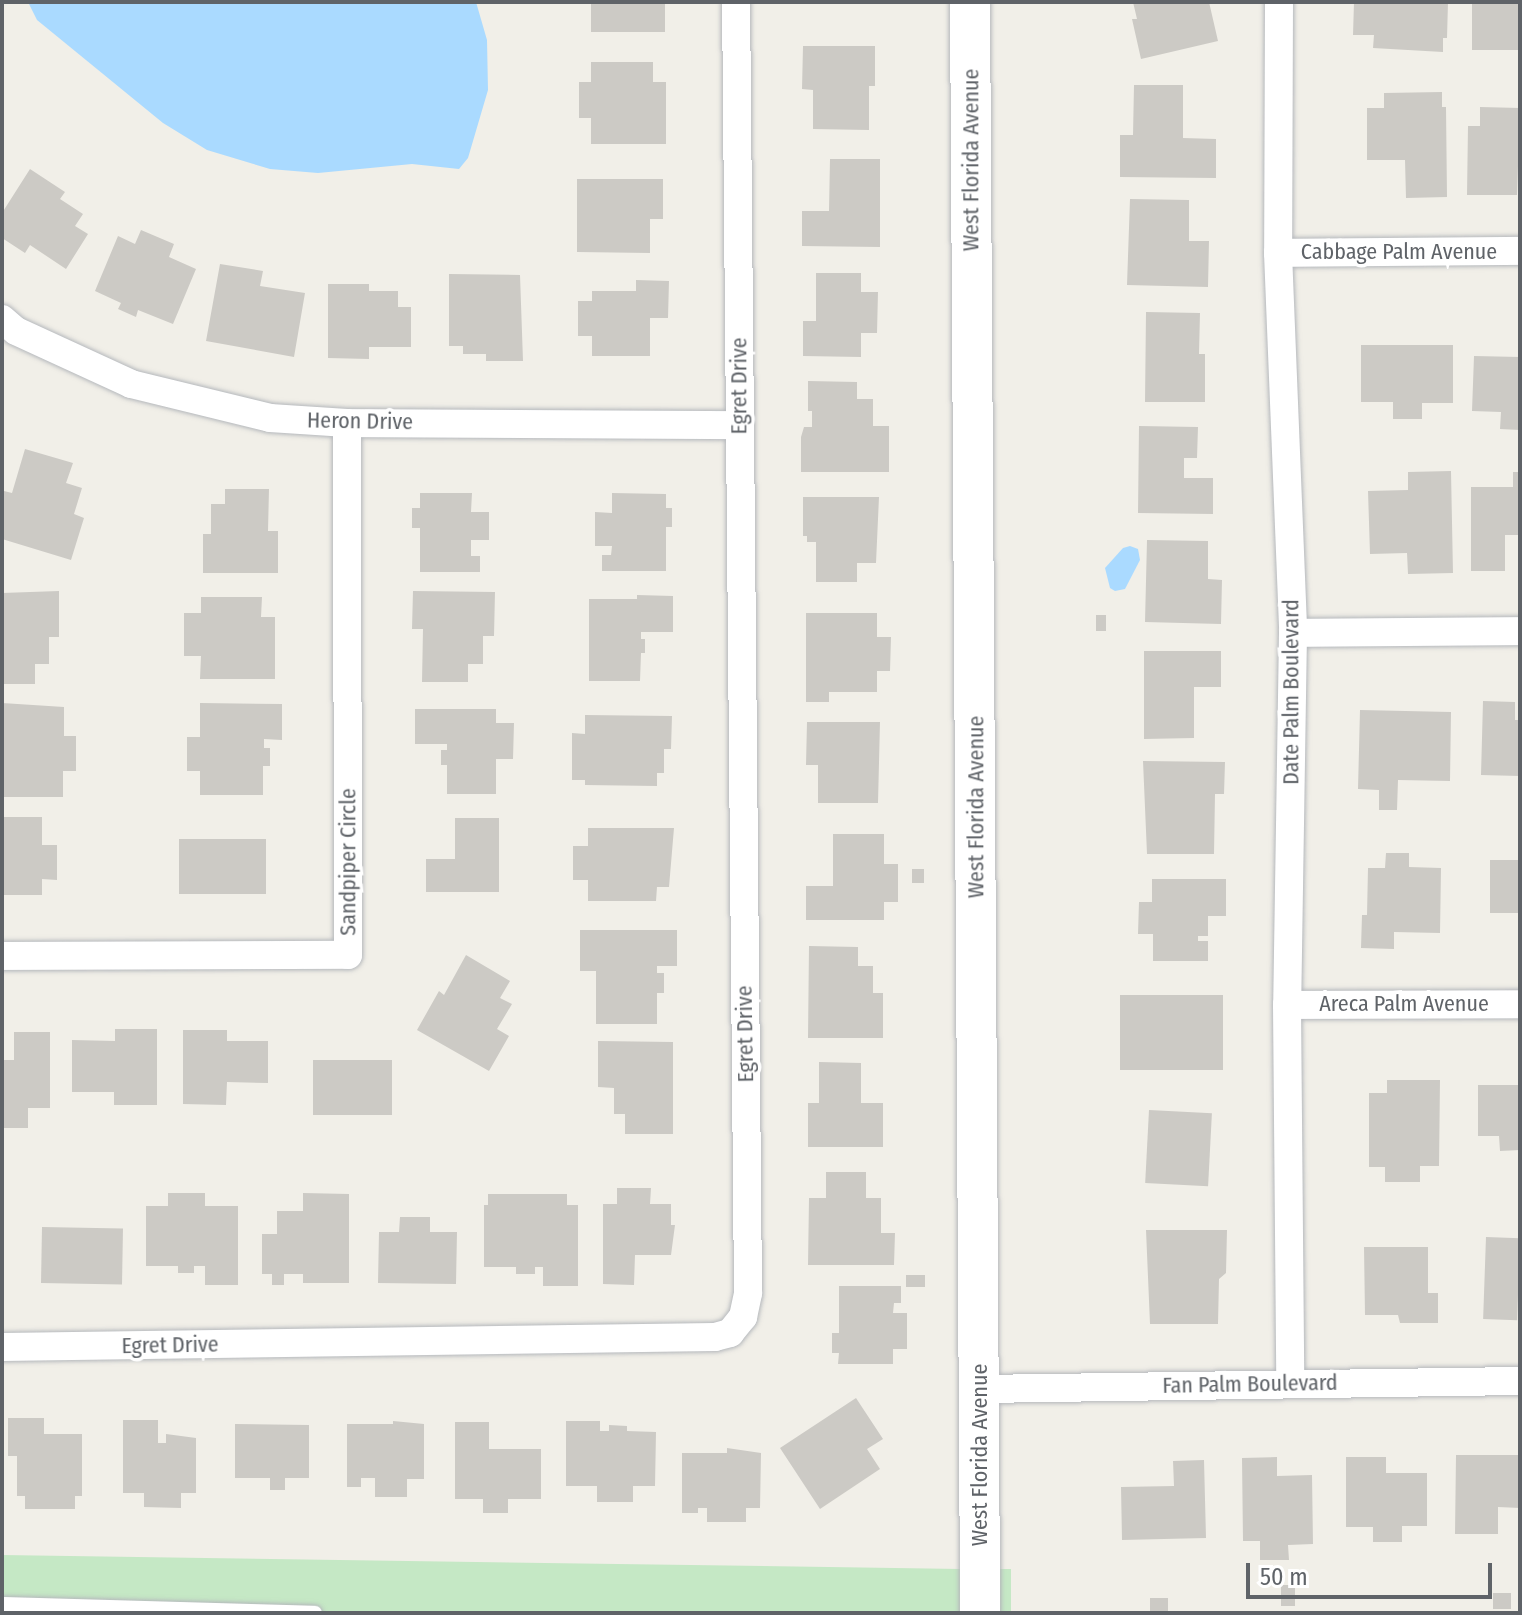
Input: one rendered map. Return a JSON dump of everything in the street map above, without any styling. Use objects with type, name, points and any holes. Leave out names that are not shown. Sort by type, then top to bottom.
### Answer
[{"type":"street","name":"Egret Drive","points":[[2,1347],[715,1337],[730,1333],[743,1317],[748,1293],[736,2]]},
{"type":"street","name":"West Florida Avenue","points":[[970,2],[980,1613]]},
{"type":"street","name":"Date Palm Boulevard","points":[[1279,2],[1278,253],[1293,633],[1287,1005],[1290,1383]]},
{"type":"street","name":"Cabbage Palm Avenue","points":[[1278,253],[1520,251]]},
{"type":"street","name":"Heron Drive","points":[[7,334],[131,384],[270,418],[347,423],[739,425]]},
{"type":"street","name":"Sandpiper Circle","points":[[2,956],[348,955],[347,423]]},
{"type":"street","points":[[1293,633],[1520,631]]},
{"type":"street","name":"Areca Palm Avenue","points":[[1287,1005],[1520,1004]]},
{"type":"street","name":"Fan Palm Boulevard","points":[[980,1389],[1520,1381]]},
{"type":"lane","points":[[2,1604],[315,1613]]},
{"type":"green space","points":[[2,1555],[961,1569],[961,1613],[2,1613]]},
{"type":"green space","points":[[999,1569],[1011,1569],[1011,1613],[999,1613]]},
{"type":"water","points":[[28,2],[476,2],[487,40],[488,90],[468,158],[459,169],[412,164],[318,173],[270,169],[207,150],[163,123],[37,20]]},
{"type":"water","points":[[1130,546],[1138,549],[1140,560],[1125,589],[1115,591],[1110,588],[1105,568],[1123,548]]},
{"type":"building","points":[[591,2],[665,2],[665,32],[591,32]]},
{"type":"building","points":[[1133,2],[1209,2],[1218,41],[1141,59],[1132,19],[1137,19]]},
{"type":"building","points":[[1354,2],[1448,2],[1447,38],[1443,38],[1443,52],[1373,48],[1374,35],[1353,35]]},
{"type":"building","points":[[1472,2],[1520,2],[1520,50],[1472,50]]},
{"type":"building","points":[[803,46],[875,46],[875,86],[869,86],[869,130],[813,129],[813,90],[802,89]]},
{"type":"building","points":[[591,62],[653,62],[653,82],[666,82],[666,144],[591,144],[591,118],[579,118],[579,82],[591,82]]},
{"type":"building","points":[[1134,85],[1183,85],[1183,138],[1216,139],[1216,178],[1120,177],[1120,135],[1133,135]]},
{"type":"building","points":[[1442,92],[1442,107],[1446,107],[1447,197],[1406,198],[1405,160],[1367,160],[1367,108],[1384,108],[1384,93]]},
{"type":"building","points":[[1480,107],[1520,108],[1517,195],[1467,195],[1468,126],[1480,126]]},
{"type":"building","points":[[830,159],[880,159],[880,247],[802,246],[802,211],[829,211]]},
{"type":"building","points":[[30,169],[65,192],[60,199],[83,214],[75,226],[88,234],[66,269],[30,245],[25,253],[2,238],[2,213]]},
{"type":"building","points":[[577,179],[663,179],[663,219],[650,219],[650,253],[577,252]]},
{"type":"building","points":[[1130,199],[1189,200],[1189,241],[1209,241],[1208,287],[1127,285]]},
{"type":"building","points":[[141,230],[174,244],[169,257],[196,269],[173,324],[138,310],[136,317],[118,309],[121,303],[95,291],[118,236],[135,244]]},
{"type":"building","points":[[220,264],[263,271],[260,286],[305,293],[294,357],[206,341]]},
{"type":"building","points":[[816,273],[861,273],[861,292],[878,292],[877,333],[861,333],[861,357],[803,356],[803,321],[816,321]]},
{"type":"building","points":[[449,274],[520,275],[523,361],[486,361],[486,354],[463,354],[463,346],[449,346]]},
{"type":"building","points":[[636,280],[669,281],[668,318],[650,318],[650,356],[592,356],[592,336],[578,336],[578,301],[592,301],[592,291],[636,291]]},
{"type":"building","points":[[328,284],[369,284],[369,291],[398,291],[398,307],[411,307],[411,347],[369,347],[369,359],[328,358]]},
{"type":"building","points":[[1146,312],[1200,313],[1199,354],[1205,354],[1205,402],[1145,402]]},
{"type":"building","points":[[1361,345],[1453,345],[1453,403],[1422,403],[1422,419],[1393,419],[1393,402],[1361,402]]},
{"type":"building","points":[[1474,356],[1520,357],[1520,430],[1500,429],[1501,412],[1472,411]]},
{"type":"building","points":[[808,381],[857,382],[857,399],[873,399],[873,426],[889,426],[889,472],[801,472],[801,437],[804,427],[812,427],[812,411],[808,411]]},
{"type":"building","points":[[1139,426],[1198,427],[1197,458],[1184,458],[1184,478],[1213,478],[1213,514],[1138,513]]},
{"type":"building","points":[[25,449],[73,463],[66,483],[82,488],[74,514],[84,518],[71,560],[2,539],[2,498],[4,491],[12,493]]},
{"type":"building","points":[[1451,471],[1453,573],[1408,574],[1407,553],[1370,554],[1368,491],[1408,490],[1408,472]]},
{"type":"building","points":[[1513,472],[1520,472],[1520,535],[1505,535],[1505,571],[1471,571],[1471,487],[1513,487]]},
{"type":"building","points":[[225,489],[269,489],[268,531],[278,531],[278,573],[203,573],[203,534],[211,534],[211,504],[225,504]]},
{"type":"building","points":[[420,493],[472,493],[471,512],[489,512],[489,540],[471,540],[471,556],[480,556],[480,572],[420,572],[420,528],[412,528],[412,508],[420,508]]},
{"type":"building","points":[[612,493],[666,494],[666,508],[672,508],[672,527],[666,527],[666,571],[602,571],[602,555],[611,555],[612,546],[595,546],[595,512],[612,513]]},
{"type":"building","points":[[803,497],[879,497],[876,563],[857,563],[857,582],[816,582],[816,542],[807,542],[807,536],[803,536]]},
{"type":"building","points":[[1147,540],[1208,541],[1208,579],[1222,580],[1221,624],[1145,622]]},
{"type":"building","points":[[59,591],[59,637],[49,637],[49,664],[35,664],[35,684],[2,684],[2,593]]},
{"type":"building","points":[[413,591],[495,592],[494,636],[483,636],[483,664],[468,664],[468,682],[422,682],[423,629],[412,629]]},
{"type":"building","points":[[637,595],[673,596],[673,632],[641,632],[641,639],[645,639],[645,653],[641,653],[640,681],[589,681],[589,599],[637,599]]},
{"type":"building","points":[[201,597],[262,597],[261,617],[275,617],[275,679],[200,679],[201,656],[184,656],[184,613],[201,613]]},
{"type":"building","points":[[806,613],[877,613],[877,637],[891,637],[890,671],[877,671],[877,692],[829,692],[829,702],[806,702]]},
{"type":"building","points":[[1096,615],[1106,615],[1106,631],[1096,631]]},
{"type":"building","points":[[1144,651],[1221,651],[1221,687],[1194,687],[1194,738],[1144,739]]},
{"type":"building","points":[[1483,701],[1515,702],[1515,720],[1520,720],[1520,776],[1481,775]]},
{"type":"building","points":[[2,703],[64,707],[64,736],[76,736],[76,771],[63,771],[63,797],[3,797]]},
{"type":"building","points":[[200,703],[282,704],[282,740],[264,739],[264,748],[270,748],[270,766],[263,766],[263,795],[200,795],[200,771],[187,771],[187,737],[200,737]]},
{"type":"building","points":[[415,709],[496,709],[496,723],[514,723],[513,759],[496,759],[496,794],[447,794],[447,765],[441,765],[441,750],[447,750],[447,744],[415,744]]},
{"type":"building","points":[[1360,710],[1451,712],[1450,781],[1398,780],[1397,810],[1379,810],[1379,790],[1358,789]]},
{"type":"building","points":[[585,715],[672,716],[671,749],[664,749],[664,773],[657,773],[657,786],[585,785],[585,780],[572,780],[572,733],[585,734]]},
{"type":"building","points":[[807,722],[880,722],[878,803],[818,803],[818,765],[806,765]]},
{"type":"building","points":[[1143,761],[1225,762],[1224,794],[1215,794],[1214,854],[1147,854]]},
{"type":"building","points":[[2,817],[42,817],[42,845],[57,845],[57,880],[42,879],[42,895],[2,895]]},
{"type":"building","points":[[455,818],[499,818],[499,892],[426,892],[426,859],[455,859]]},
{"type":"building","points":[[588,828],[674,828],[669,887],[657,887],[656,901],[588,901],[588,880],[573,880],[573,846],[588,846]]},
{"type":"building","points":[[833,834],[884,834],[884,864],[898,864],[898,902],[884,902],[884,920],[806,920],[806,886],[833,886]]},
{"type":"building","points":[[179,839],[266,839],[266,894],[179,894]]},
{"type":"building","points":[[1386,853],[1409,853],[1409,867],[1441,868],[1440,933],[1394,932],[1394,949],[1361,948],[1362,915],[1367,915],[1368,868],[1385,868]]},
{"type":"building","points":[[1490,860],[1520,860],[1520,913],[1490,913]]},
{"type":"building","points":[[912,869],[924,869],[924,883],[912,883]]},
{"type":"building","points":[[1152,879],[1226,879],[1226,916],[1208,916],[1208,936],[1198,936],[1198,941],[1208,941],[1208,961],[1153,961],[1153,934],[1138,934],[1139,902],[1152,902]]},
{"type":"building","points":[[580,930],[677,930],[677,966],[657,966],[657,973],[664,973],[664,993],[657,993],[657,1024],[596,1024],[596,971],[580,971]]},
{"type":"building","points":[[809,946],[858,947],[858,966],[873,966],[873,993],[883,993],[883,1038],[808,1038]]},
{"type":"building","points":[[466,955],[510,981],[500,998],[512,1004],[497,1029],[509,1036],[489,1071],[417,1030],[439,991],[444,995]]},
{"type":"building","points":[[1120,995],[1223,995],[1223,1070],[1120,1070]]},
{"type":"building","points":[[115,1029],[157,1029],[157,1105],[114,1105],[114,1092],[72,1092],[72,1040],[115,1041]]},
{"type":"building","points":[[183,1030],[227,1030],[227,1041],[268,1041],[268,1083],[227,1082],[226,1105],[183,1104]]},
{"type":"building","points":[[14,1032],[50,1032],[50,1108],[28,1108],[28,1128],[2,1128],[2,1060],[14,1060]]},
{"type":"building","points":[[598,1041],[673,1042],[673,1134],[625,1134],[625,1114],[614,1114],[614,1088],[598,1087]]},
{"type":"building","points":[[313,1060],[392,1060],[392,1115],[313,1115]]},
{"type":"building","points":[[819,1062],[861,1063],[861,1103],[883,1103],[883,1147],[808,1147],[808,1103],[819,1103]]},
{"type":"building","points":[[1387,1080],[1440,1080],[1439,1166],[1420,1166],[1420,1182],[1385,1182],[1385,1167],[1369,1167],[1369,1093],[1387,1093]]},
{"type":"building","points":[[1478,1085],[1520,1085],[1520,1150],[1500,1151],[1499,1136],[1478,1136]]},
{"type":"building","points":[[1149,1110],[1212,1113],[1208,1186],[1145,1183]]},
{"type":"building","points":[[826,1172],[866,1172],[866,1198],[881,1198],[881,1233],[895,1233],[894,1265],[808,1265],[809,1198],[826,1198]]},
{"type":"building","points":[[617,1188],[651,1188],[650,1204],[671,1204],[671,1225],[675,1225],[671,1255],[635,1255],[634,1285],[603,1284],[603,1204],[617,1204]]},
{"type":"building","points":[[168,1193],[205,1193],[205,1206],[238,1206],[238,1285],[205,1285],[205,1266],[194,1266],[194,1273],[178,1273],[178,1266],[146,1266],[146,1206],[168,1206]]},
{"type":"building","points":[[303,1193],[349,1194],[349,1283],[303,1283],[303,1274],[284,1274],[284,1285],[272,1285],[272,1274],[262,1274],[262,1234],[277,1234],[277,1211],[303,1211]]},
{"type":"building","points":[[488,1194],[567,1194],[567,1205],[578,1205],[578,1286],[543,1286],[543,1267],[535,1267],[535,1274],[516,1274],[516,1267],[484,1267],[484,1205],[488,1205]]},
{"type":"building","points":[[400,1217],[430,1217],[430,1232],[457,1232],[456,1284],[378,1283],[379,1232],[399,1232]]},
{"type":"building","points":[[42,1227],[123,1228],[122,1284],[41,1283]]},
{"type":"building","points":[[1146,1230],[1227,1230],[1226,1273],[1219,1279],[1218,1324],[1150,1324]]},
{"type":"building","points":[[1486,1237],[1520,1238],[1517,1320],[1483,1319]]},
{"type":"building","points":[[1364,1247],[1428,1247],[1428,1293],[1438,1293],[1438,1323],[1400,1323],[1398,1315],[1365,1315]]},
{"type":"building","points":[[906,1275],[925,1275],[925,1287],[906,1287]]},
{"type":"building","points":[[839,1286],[901,1286],[901,1303],[894,1303],[893,1313],[907,1313],[907,1349],[893,1349],[893,1364],[838,1364],[839,1353],[832,1353],[832,1333],[839,1333]]},
{"type":"building","points":[[856,1398],[883,1439],[867,1449],[880,1469],[820,1509],[780,1448]]},
{"type":"building","points":[[8,1418],[44,1418],[44,1434],[82,1434],[82,1496],[75,1496],[75,1509],[25,1509],[25,1496],[17,1496],[17,1456],[8,1456]]},
{"type":"building","points":[[123,1420],[158,1420],[158,1443],[166,1443],[166,1434],[196,1438],[196,1493],[181,1493],[181,1508],[144,1507],[144,1493],[123,1493]]},
{"type":"building","points":[[393,1421],[424,1424],[424,1479],[407,1479],[407,1497],[375,1497],[375,1478],[361,1478],[361,1487],[347,1487],[347,1424],[393,1424]]},
{"type":"building","points":[[566,1421],[600,1421],[600,1431],[609,1431],[609,1425],[627,1426],[627,1431],[656,1432],[655,1486],[633,1486],[633,1502],[597,1502],[597,1486],[566,1486]]},
{"type":"building","points":[[455,1422],[489,1422],[489,1449],[541,1449],[541,1499],[508,1499],[508,1513],[483,1513],[483,1499],[455,1499]]},
{"type":"building","points":[[235,1424],[309,1425],[309,1478],[285,1478],[285,1490],[270,1490],[270,1478],[235,1478]]},
{"type":"building","points":[[727,1448],[761,1453],[760,1508],[746,1508],[746,1522],[707,1522],[707,1508],[698,1508],[698,1513],[682,1513],[682,1453],[727,1453]]},
{"type":"building","points":[[1456,1455],[1520,1455],[1520,1508],[1498,1507],[1498,1534],[1455,1534]]},
{"type":"building","points":[[1277,1457],[1277,1476],[1312,1475],[1313,1544],[1288,1545],[1289,1560],[1260,1560],[1260,1541],[1243,1541],[1242,1458]]},
{"type":"building","points":[[1346,1457],[1386,1457],[1386,1473],[1427,1473],[1427,1526],[1402,1526],[1402,1542],[1373,1542],[1373,1527],[1346,1527]]},
{"type":"building","points":[[1204,1460],[1206,1538],[1122,1540],[1121,1487],[1174,1486],[1173,1461]]},
{"type":"building","points":[[1281,1585],[1295,1585],[1295,1606],[1281,1606]]},
{"type":"building","points":[[1493,1593],[1511,1593],[1511,1609],[1493,1609]]},
{"type":"building","points":[[1150,1598],[1168,1598],[1168,1613],[1150,1613]]}]
